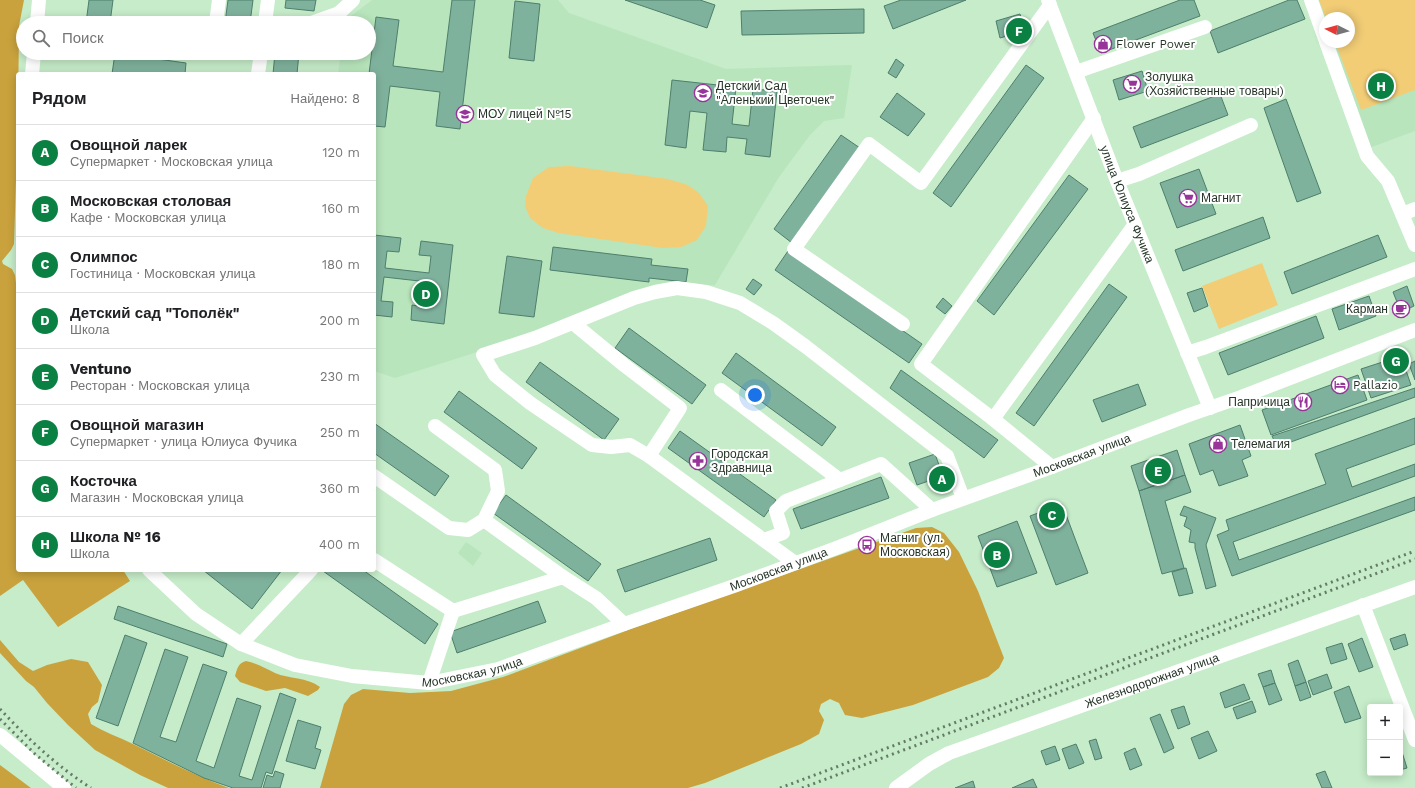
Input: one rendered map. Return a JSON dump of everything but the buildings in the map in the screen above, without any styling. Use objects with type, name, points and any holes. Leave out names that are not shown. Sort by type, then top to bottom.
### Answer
[{"type":"street","points":[[38,16],[39,0]]},
{"type":"street","points":[[217,16],[219,0]]},
{"type":"street","points":[[266,16],[268,0]]},
{"type":"street","points":[[331,16],[340,13],[353,0]]},
{"type":"street","points":[[1311,0],[1319,22]]},
{"type":"street","points":[[903,324],[794,249],[869,144],[921,183],[1049,2]]},
{"type":"street","name":"улица Юлиуса Фучика","points":[[1049,2],[1117,181],[1210,408]]},
{"type":"street","points":[[1076,72],[1098,66],[1205,27]]},
{"type":"street","points":[[1328,48],[1366,156],[1388,181],[1408,211],[1415,245]]},
{"type":"street","points":[[32,72],[33,60]]},
{"type":"street","points":[[258,72],[260,60]]},
{"type":"street","points":[[1052,467],[993,419],[921,364],[1094,118]]},
{"type":"street","points":[[1117,181],[1139,174],[1251,125]]},
{"type":"street","points":[[993,419],[1135,224]]},
{"type":"street","points":[[1188,353],[1415,269]]},
{"type":"street","points":[[795,563],[649,456],[630,445],[611,448],[592,445],[530,403],[495,375],[483,355],[535,338],[634,298],[655,292],[678,288],[706,292],[740,303],[773,323],[947,456],[963,498]]},
{"type":"street","points":[[573,322],[624,365],[680,408],[649,456]]},
{"type":"street","name":"Московская улица","points":[[151,572],[196,614],[241,644],[295,665],[352,676],[429,683],[498,669],[734,586],[839,547],[963,498],[1052,467],[1415,330]]},
{"type":"street","points":[[721,390],[840,480]]},
{"type":"street","points":[[376,477],[449,528],[468,530],[484,520],[498,491],[494,470],[436,426]]},
{"type":"street","points":[[764,540],[783,533],[776,511],[786,501],[881,464],[932,510]]},
{"type":"street","points":[[484,520],[596,598],[624,624]]},
{"type":"street","points":[[376,561],[453,611],[564,577]]},
{"type":"street","points":[[241,644],[309,572]]},
{"type":"street","name":"Железнодорожная улица","points":[[896,788],[929,764],[949,753],[1415,587]]},
{"type":"street","points":[[1363,606],[1415,740]]},
{"type":"street","points":[[429,683],[453,611]]},
{"type":"street","points":[[0,735],[64,788]]},
{"type":"shaded area","points":[[0,0],[24,0],[21,16],[16,16],[16,60],[19,60],[18,72],[16,72],[16,180],[14,244],[2,261],[3,264],[12,269],[15,275],[16,283],[16,572],[124,572],[130,581],[58,627],[23,580],[0,596]]},
{"type":"shaded area","points":[[372,0],[558,0],[569,13],[726,69],[852,65],[844,118],[824,121],[810,135],[779,177],[715,285],[659,287],[471,354],[395,378],[376,372],[376,72],[338,72],[340,60],[376,60],[376,16],[351,16]]},
{"type":"shaded area","points":[[1315,0],[1415,0],[1415,131],[1369,148],[1333,48],[1355,48],[1355,12],[1320,12]]},
{"type":"shaded area","points":[[1319,0],[1415,0],[1415,90],[1361,110],[1337,48],[1355,48],[1355,12],[1324,12]]},
{"type":"shaded area","points":[[570,166],[668,179],[688,185],[699,193],[708,206],[706,226],[697,240],[681,247],[663,248],[558,233],[543,228],[530,218],[525,206],[526,196],[533,178],[549,167]]},
{"type":"shaded area","points":[[1262,263],[1278,305],[1219,329],[1202,286]]},
{"type":"shaded area","points":[[932,527],[944,533],[959,552],[978,591],[1004,658],[999,668],[988,677],[913,705],[862,718],[845,715],[839,703],[830,699],[821,704],[819,711],[824,720],[819,734],[801,744],[705,783],[688,788],[320,788],[344,704],[351,695],[363,689],[410,693],[451,691],[503,677],[631,629],[916,528]]},
{"type":"shaded area","points":[[466,542],[482,553],[473,566],[458,553]]},
{"type":"shaded area","points":[[0,640],[19,662],[33,671],[47,665],[71,659],[88,662],[102,685],[98,702],[92,707],[88,714],[91,724],[181,768],[229,788],[168,788],[140,775],[95,750],[68,725],[34,687],[26,681],[0,653]]},
{"type":"shaded area","points":[[246,661],[257,664],[280,675],[309,681],[320,687],[308,696],[285,688],[266,691],[240,682],[235,676],[237,669],[243,662]]},
{"type":"shaded area","points":[[0,765],[31,788],[0,788]]},
{"type":"railway","points":[[780,788],[1415,551]]},
{"type":"railway","points":[[802,788],[1415,559]]},
{"type":"railway","points":[[0,709],[43,752],[91,788]]},
{"type":"railway","points":[[0,719],[35,754],[76,788]]},
{"type":"place","name":"Овощной магазин","points":[[1019,31]]},
{"type":"place","name":"Flower Power","points":[[1103,44]]},
{"type":"place","name":"Золушка (Хозяйственные товары)","points":[[1132,84]]},
{"type":"place","name":"Школа № 16","points":[[1381,86]]},
{"type":"place","name":"Детский Сад \"Аленький Цветочек\"","points":[[703,93]]},
{"type":"place","name":"МОУ лицей №15","points":[[465,114]]},
{"type":"place","name":"Магнит","points":[[1188,198]]},
{"type":"place","name":"Детский сад \"Тополёк\"","points":[[426,294]]},
{"type":"place","name":"Карман","points":[[1401,309]]},
{"type":"place","name":"Косточка","points":[[1396,361]]},
{"type":"place","name":"Pallazio","points":[[1340,385]]},
{"type":"place","name":"Папричица","points":[[1303,402]]},
{"type":"place","name":"Телемагия","points":[[1218,444]]},
{"type":"place","name":"Городская Здравница","points":[[698,461]]},
{"type":"place","name":"Ventuno","points":[[1158,471]]},
{"type":"place","name":"Овощной ларек","points":[[942,479]]},
{"type":"place","name":"Олимпос","points":[[1052,515]]},
{"type":"place","name":"Магниг (ул. Московская)","points":[[867,545]]},
{"type":"place","name":"Московская столовая","points":[[997,555]]}]
